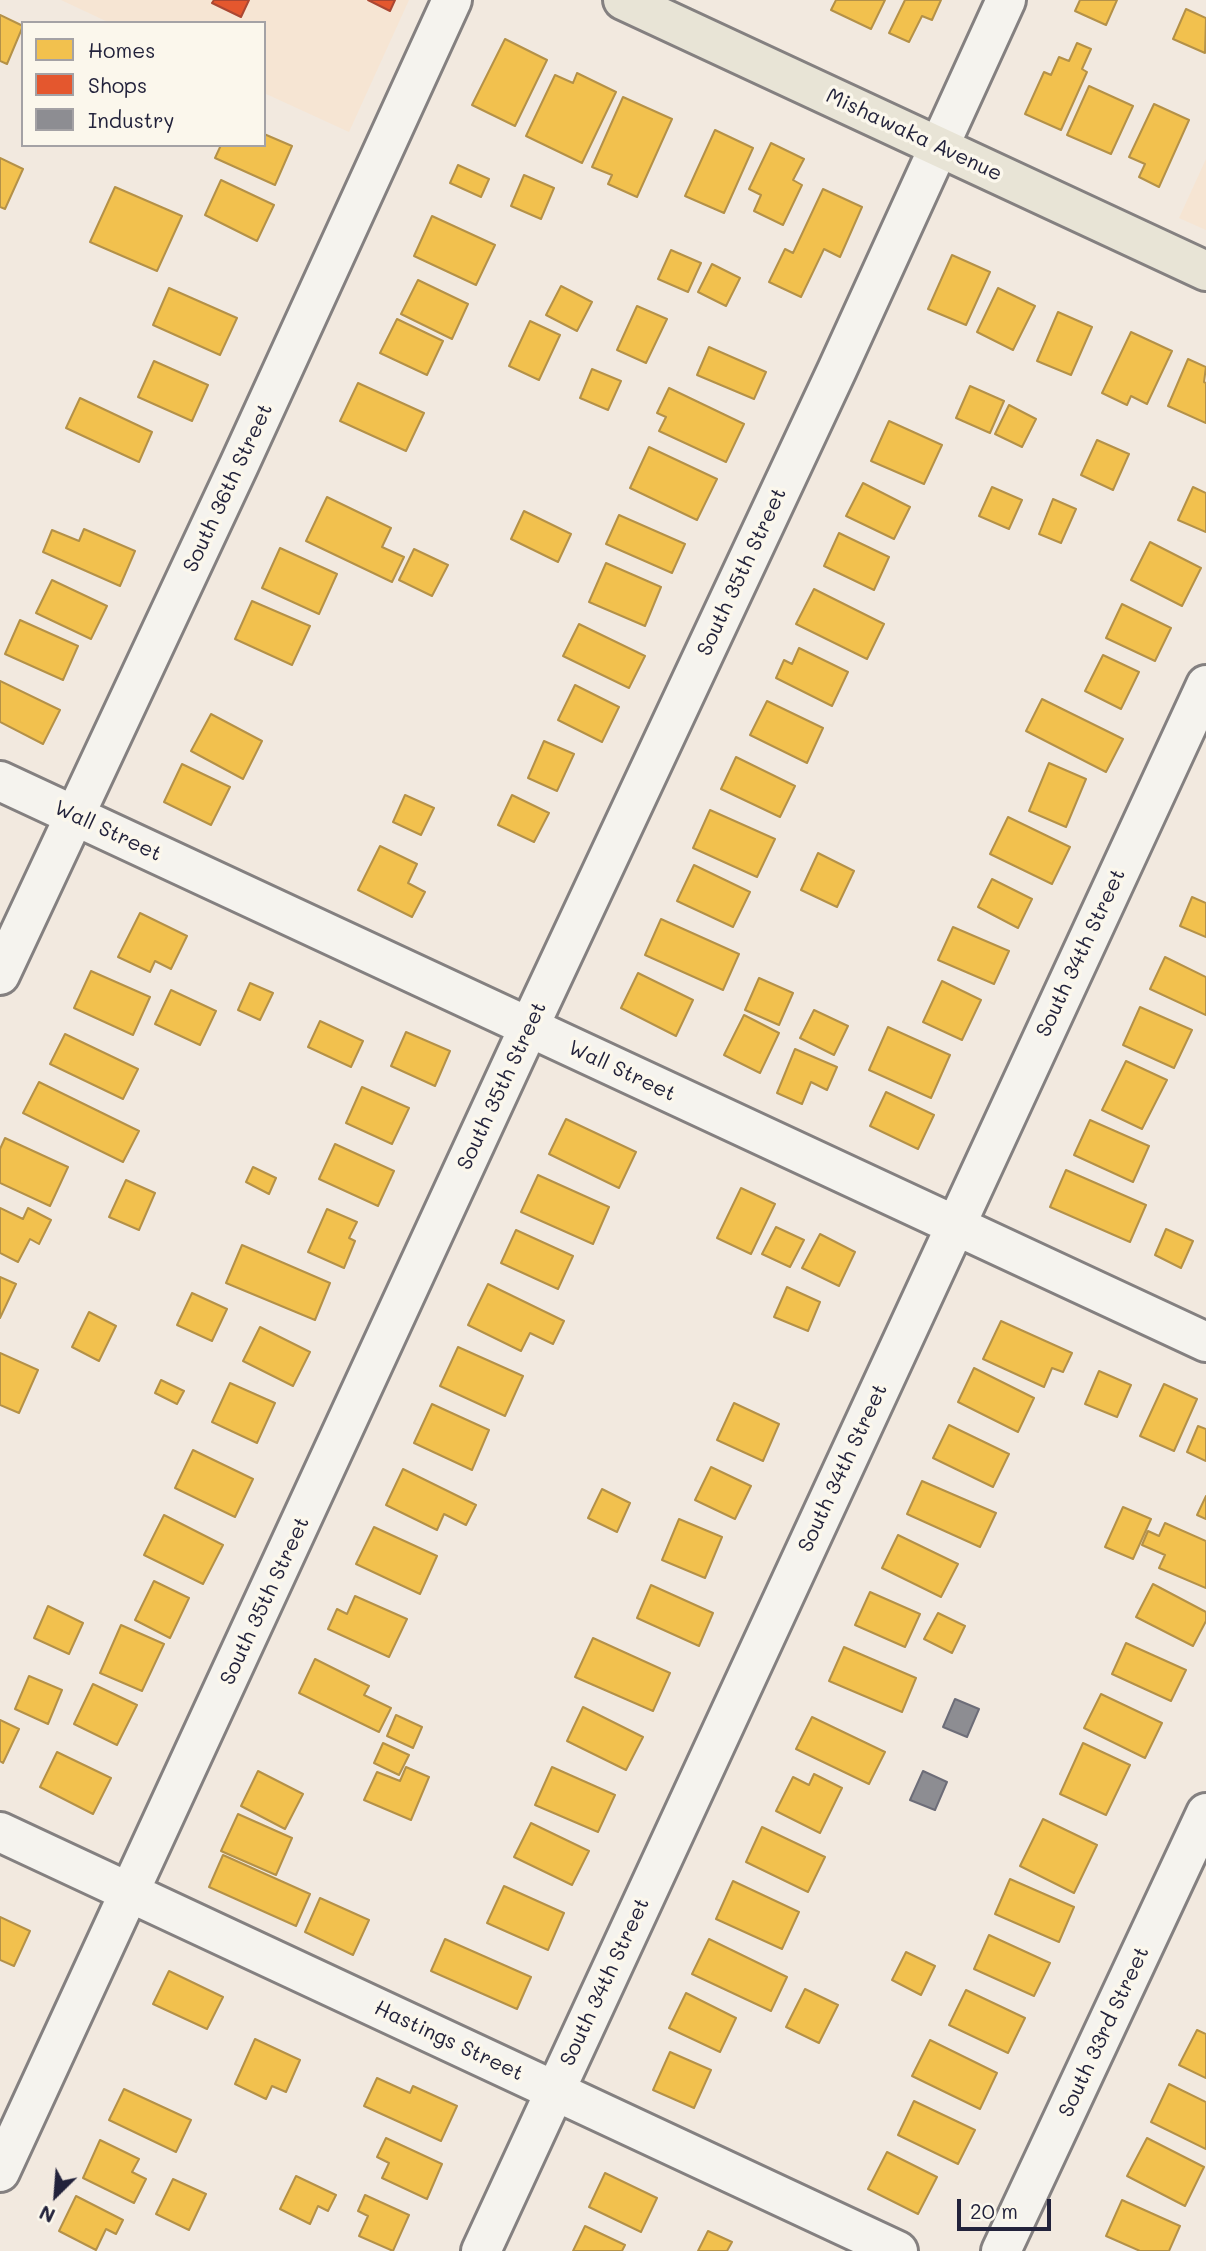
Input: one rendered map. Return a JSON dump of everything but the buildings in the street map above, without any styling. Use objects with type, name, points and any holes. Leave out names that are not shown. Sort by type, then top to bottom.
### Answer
[{"type":"main road","name":"Mishawaka Avenue","points":[[623,0],[1206,271]]},
{"type":"street","name":"South 36th Street","points":[[0,975],[452,0]]},
{"type":"street","name":"South 35th Street","points":[[0,2172],[1006,0]]},
{"type":"street","name":"South 34th Street","points":[[481,2251],[1206,685]]},
{"type":"street","name":"Wall Street","points":[[0,781],[1206,1342]]},
{"type":"street","name":"South 33rd Street","points":[[1002,2251],[1206,1813]]},
{"type":"street","name":"Hastings Street","points":[[0,1832],[898,2251]]},
{"type":"shaded area","points":[[61,0],[409,0],[349,132],[266,94],[266,21],[106,21]]},
{"type":"shaded area","points":[[1206,159],[1206,230],[1179,218]]}]
